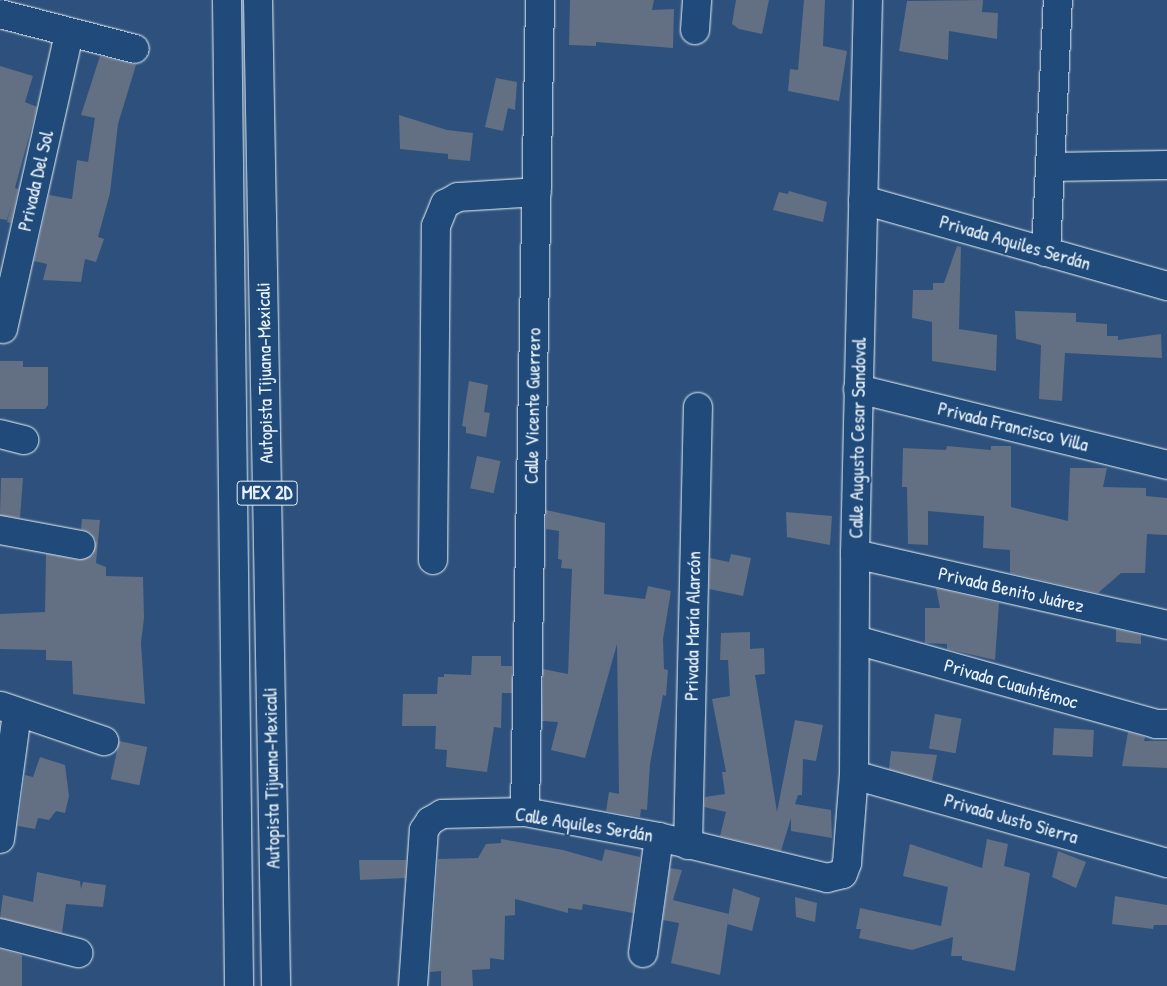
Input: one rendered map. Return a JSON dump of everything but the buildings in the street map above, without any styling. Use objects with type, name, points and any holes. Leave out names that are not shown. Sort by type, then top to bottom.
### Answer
[{"type":"main road","name":"Autopista Tijuana-Mexicali","points":[[227,0],[238,986]]},
{"type":"main road","name":"Autopista Tijuana-Mexicali","points":[[258,0],[276,986]]},
{"type":"main road","name":"Calle Vicente Guerrero","points":[[525,812],[540,0]]},
{"type":"main road","points":[[695,30],[697,0]]},
{"type":"main road","name":"Calle Augusto Cesar Sandoval","points":[[842,874],[847,863],[854,775],[855,554],[868,0]]},
{"type":"main road","points":[[1046,252],[1058,0]]},
{"type":"main road","points":[[0,14],[135,49]]},
{"type":"main road","name":"Privada Del Sol","points":[[3,329],[69,33]]},
{"type":"main road","points":[[1050,166],[1167,165]]},
{"type":"main road","points":[[433,560],[436,226],[445,204],[458,197],[537,192]]},
{"type":"main road","name":"Privada Aquiles Serdán","points":[[864,200],[1167,286]]},
{"type":"main road","name":"Privada Francisco Villa","points":[[858,389],[1167,465]]},
{"type":"main road","name":"Privada María Alarcón","points":[[688,845],[698,407]]},
{"type":"main road","points":[[0,530],[81,545]]},
{"type":"main road","name":"Privada Benito Juárez","points":[[855,554],[1167,625]]},
{"type":"main road","name":"Privada Cuauhtémoc","points":[[856,640],[1156,724],[1167,724]]},
{"type":"main road","points":[[0,839],[8,710],[104,741]]},
{"type":"main road","name":"Privada Justo Sierra","points":[[854,775],[1167,863]]},
{"type":"main road","name":"Calle Aquiles Serdán","points":[[413,986],[424,830],[430,820],[442,814],[525,812],[659,837],[827,878],[842,874]]},
{"type":"main road","points":[[643,953],[659,837]]},
{"type":"main road","points":[[0,932],[78,953]]}]
